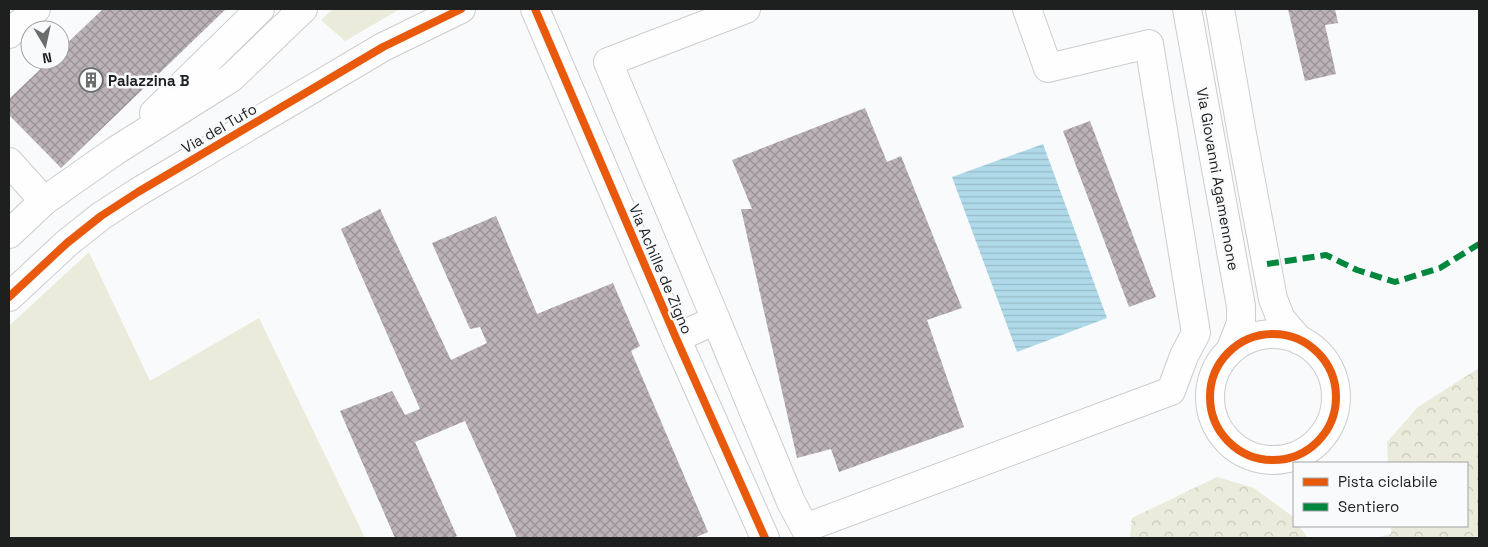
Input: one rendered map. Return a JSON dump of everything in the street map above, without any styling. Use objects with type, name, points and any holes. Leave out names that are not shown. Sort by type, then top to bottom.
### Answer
[{"type":"street","points":[[9,34],[36,9]]},
{"type":"street","points":[[115,151],[260,9]]},
{"type":"street","points":[[9,234],[44,201],[115,151],[231,78],[303,9]]},
{"type":"street","name":"Via del Tufo","points":[[9,297],[67,243],[101,216],[138,192],[352,65],[422,27],[461,9]]},
{"type":"street","name":"Via Achille de Zigno","points":[[535,9],[676,338],[765,538]]},
{"type":"street","points":[[746,9],[608,62],[792,502],[805,528],[1171,391],[1184,356],[1196,333],[1149,44],[1048,68],[1027,9]]},
{"type":"street","name":"Via Giovanni Agamennone","points":[[1187,9],[1241,306],[1240,323],[1232,349]]},
{"type":"street","name":"Via Giovanni Agamennone","points":[[1220,9],[1273,299],[1281,319],[1299,340],[1314,350],[1324,360],[1335,388],[1334,411],[1329,425],[1320,438],[1307,449],[1293,456],[1277,459],[1253,457],[1244,453],[1224,437],[1211,411],[1211,386],[1218,367],[1232,349],[1244,341],[1257,336],[1272,334],[1299,340]]},
{"type":"street","points":[[1211,140],[1242,134]]},
{"type":"street","points":[[9,162],[44,201]]},
{"type":"street","points":[[676,338],[716,320]]},
{"type":"green space","points":[[333,9],[400,9],[345,41],[321,20]]},
{"type":"green space","points":[[89,252],[150,381],[259,318],[365,538],[9,538],[9,326]]},
{"type":"green space","points":[[1479,368],[1479,538],[1375,538],[1391,534],[1391,527],[1468,527],[1468,462],[1388,462],[1387,442],[1418,407]]},
{"type":"green space","points":[[1217,477],[1254,488],[1292,516],[1293,527],[1300,527],[1308,538],[1130,538],[1132,518]]},
{"type":"water","points":[[1043,144],[1107,318],[1017,352],[952,177]]},
{"type":"building","name":"Palazzina B","points":[[103,9],[226,9],[61,168],[9,115],[9,99],[39,70],[70,70],[70,40]]},
{"type":"building","points":[[1288,9],[1335,9],[1338,23],[1325,25],[1336,74],[1305,81]]},
{"type":"building","points":[[865,108],[887,162],[901,156],[962,308],[927,320],[964,427],[839,472],[831,449],[797,458],[741,209],[752,209],[732,160]]},
{"type":"building","points":[[1090,121],[1156,297],[1129,307],[1063,131]]},
{"type":"building","points":[[380,209],[451,360],[487,343],[480,327],[470,329],[432,243],[496,216],[537,314],[613,283],[640,346],[631,351],[708,532],[694,538],[517,538],[465,421],[415,442],[457,536],[453,538],[395,538],[340,411],[392,391],[405,415],[420,409],[341,229]]},
{"type":"marked path","points":[[1267,264],[1326,255],[1357,270],[1395,282],[1440,268],[1479,244]]},
{"type":"cycle path","points":[[9,297],[67,243],[101,216],[138,192],[383,47],[461,9]]},
{"type":"cycle path","points":[[535,9],[676,338],[765,538]]},
{"type":"cycle path","points":[[1273,334],[1297,339],[1317,353],[1331,373],[1336,397],[1331,421],[1317,441],[1297,455],[1273,460],[1249,455],[1229,441],[1215,421],[1210,397],[1215,373],[1229,353],[1249,339],[1273,334]]},
{"type":"place","name":"Palazzina B","points":[[91,80]]}]
